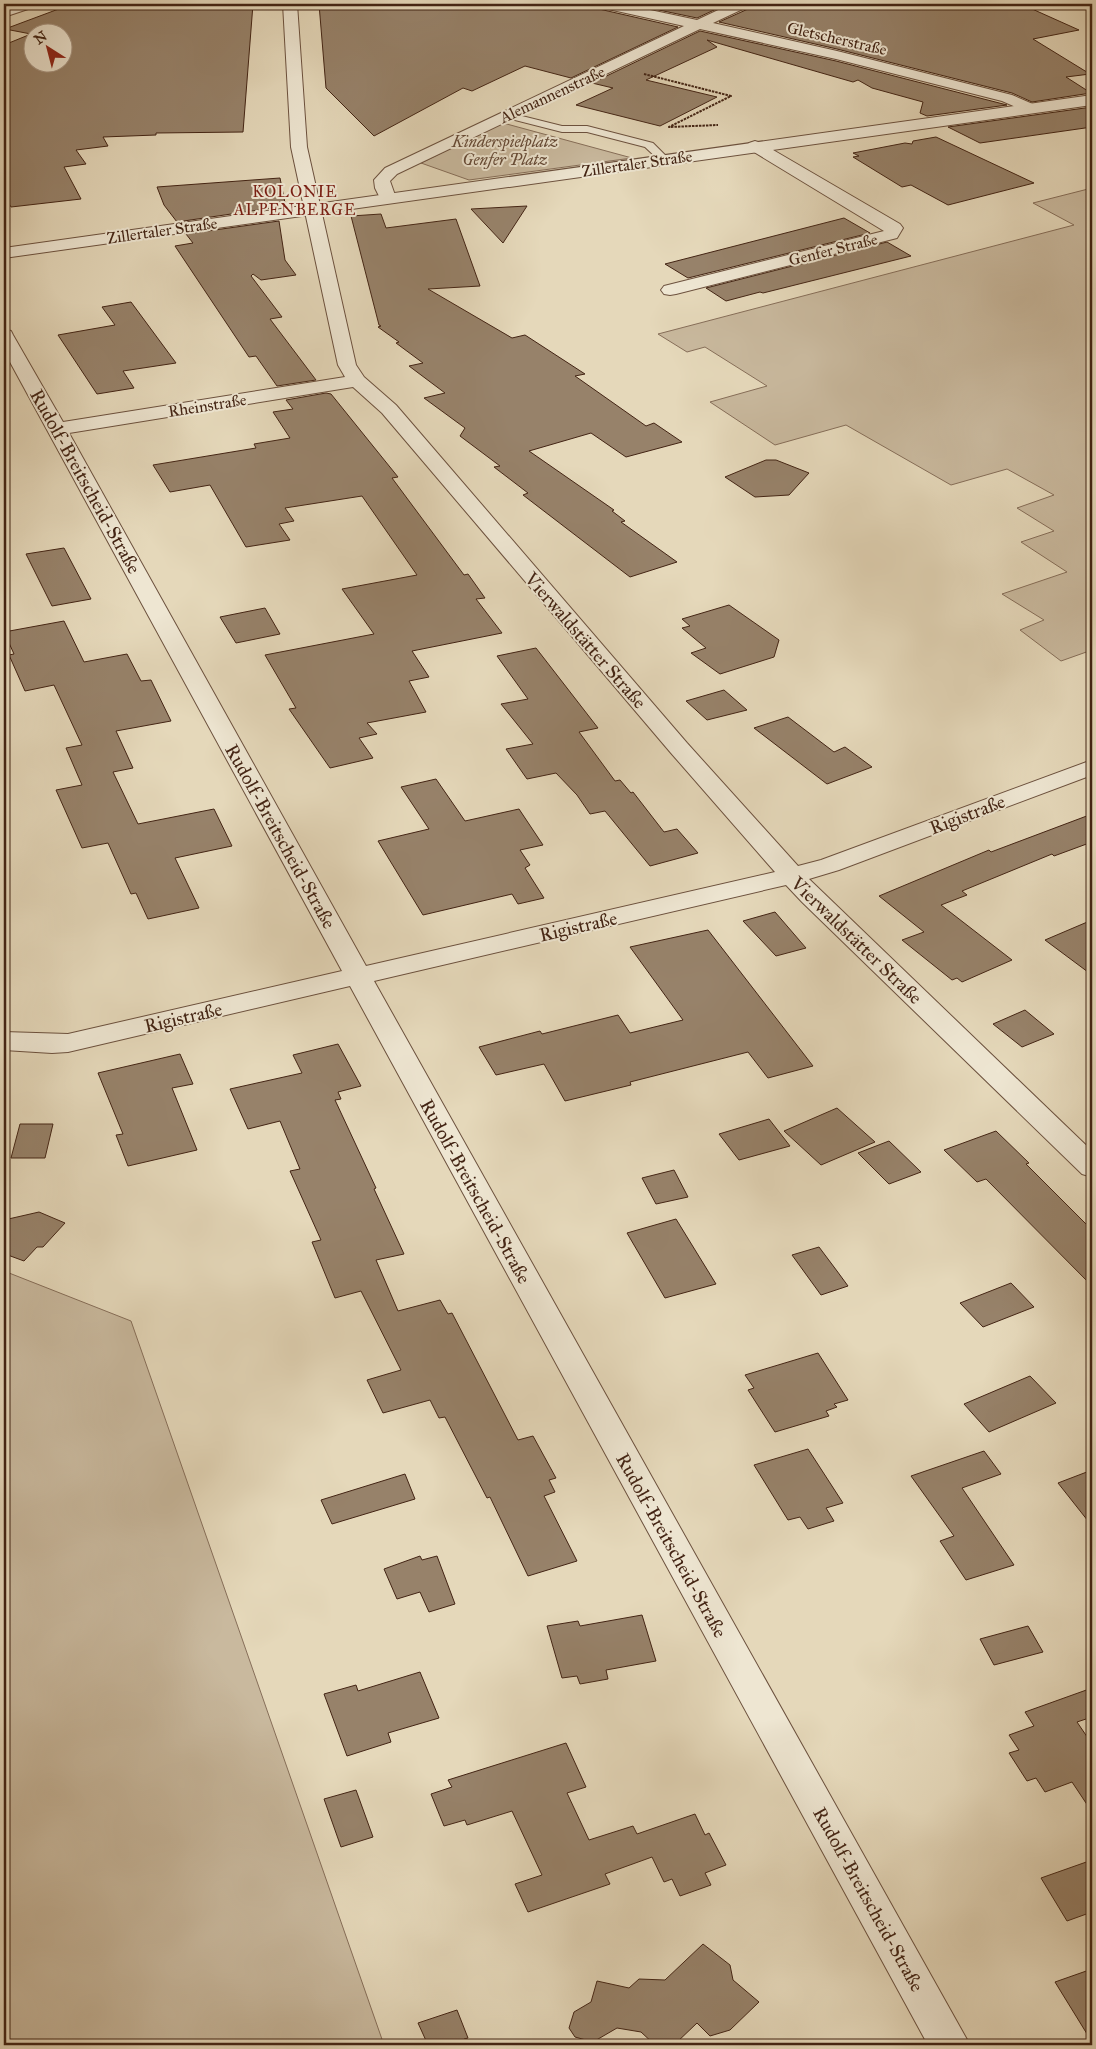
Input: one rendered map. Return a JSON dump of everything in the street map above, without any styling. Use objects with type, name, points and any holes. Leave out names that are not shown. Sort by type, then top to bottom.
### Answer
[{"type":"street","points":[[4,13],[29,4]]},
{"type":"street","name":"Vierwaldstätter Straße","points":[[290,4],[299,147],[347,365],[357,381],[389,409],[679,748],[810,897],[1092,1167]]},
{"type":"street","name":"Gletscherstraße","points":[[604,4],[837,55],[1007,98],[1030,108]]},
{"type":"street","name":"Alemannenstraße","points":[[388,198],[384,194],[382,180],[391,171],[742,4]]},
{"type":"street","name":"Zillertaler Straße","points":[[4,253],[1092,100]]},
{"type":"street","name":"Genfer Straße","points":[[670,290],[891,234],[894,228],[755,146]]},
{"type":"street","name":"Rudolf-Breitscheid-Straße","points":[[4,336],[950,2045]]},
{"type":"street","name":"Rheinstraße","points":[[57,429],[357,381]]},
{"type":"street","name":"Rigistraße","points":[[4,1041],[68,1043],[791,876],[830,865],[1092,767]]},
{"type":"lane","points":[[506,115],[562,129],[587,129],[649,145],[664,159]]},
{"type":"path","points":[[610,66],[731,96],[669,127],[718,125]]},
{"type":"green space","name":"Kinderspielplatz Genfer Platz","points":[[503,123],[632,158],[469,180],[421,163]]},
{"type":"green space","points":[[1092,188],[1092,650],[1061,661],[1020,630],[1044,620],[1002,594],[1067,572],[1021,542],[1054,531],[1017,508],[1054,495],[1007,469],[951,485],[846,425],[775,445],[710,402],[767,386],[705,347],[687,352],[658,334],[1074,225],[1033,203]]},
{"type":"green space","points":[[4,1271],[131,1321],[384,2045],[4,2045]]},
{"type":"building","points":[[72,4],[253,4],[243,132],[156,133],[156,135],[103,137],[108,146],[76,150],[86,164],[64,167],[81,199],[11,207],[4,195],[4,45],[22,38],[22,72],[72,72],[72,22],[24,22]]},
{"type":"building","points":[[319,4],[595,4],[599,9],[678,27],[571,78],[525,66],[472,91],[463,88],[374,136],[326,88]]},
{"type":"building","points":[[630,4],[727,4],[697,18]]},
{"type":"building","points":[[751,4],[1021,4],[1079,30],[1033,39],[1090,74],[1066,77],[1091,93],[1032,102],[1012,93],[837,49],[719,22],[748,9]]},
{"type":"building","points":[[22,23],[22,32],[5,29]]},
{"type":"building","points":[[700,31],[836,61],[1007,105],[927,116],[920,113],[923,102],[872,88],[858,80],[853,82],[707,40],[717,47],[646,80],[717,97],[660,126],[576,105],[613,88],[592,83]]},
{"type":"building","points":[[1092,107],[1092,127],[980,143],[948,127]]},
{"type":"building","points":[[936,137],[1034,183],[948,205],[911,185],[902,187],[853,157],[859,156],[853,153],[905,143],[912,144],[913,141]]},
{"type":"building","points":[[280,178],[285,203],[276,204],[276,207],[177,222],[164,205],[157,187]]},
{"type":"building","points":[[527,206],[503,243],[471,209]]},
{"type":"building","points":[[381,214],[386,228],[456,219],[480,286],[428,289],[512,338],[525,335],[585,374],[575,376],[646,426],[654,423],[682,442],[626,457],[591,433],[529,451],[614,510],[612,511],[625,521],[621,522],[677,562],[630,577],[523,495],[528,493],[494,467],[500,466],[460,436],[465,428],[424,398],[445,393],[409,366],[423,363],[378,327],[381,326],[379,325],[351,216]]},
{"type":"building","points":[[844,218],[870,233],[688,278],[665,264]]},
{"type":"building","points":[[279,221],[285,260],[296,275],[261,280],[253,274],[251,276],[282,317],[270,319],[316,380],[277,386],[256,356],[249,357],[175,246],[193,243],[186,234]]},
{"type":"building","points":[[887,242],[911,256],[726,301],[706,288]]},
{"type":"building","points":[[131,302],[176,363],[123,371],[134,388],[97,394],[58,335],[115,325],[102,307]]},
{"type":"building","points":[[326,393],[331,394],[398,477],[392,478],[464,575],[468,574],[485,598],[476,599],[502,633],[412,651],[429,677],[409,681],[426,712],[367,723],[377,734],[359,738],[373,758],[330,768],[289,709],[296,708],[265,655],[374,634],[342,589],[417,575],[362,496],[285,508],[294,521],[279,524],[290,540],[246,547],[210,485],[170,492],[153,465],[256,448],[254,444],[290,438],[273,412],[293,409],[286,400]]},
{"type":"building","points":[[766,460],[776,460],[809,473],[789,495],[755,497],[725,477]]},
{"type":"building","points":[[64,548],[91,599],[52,606],[26,554]]},
{"type":"building","points":[[729,605],[779,640],[774,657],[720,674],[691,653],[706,648],[682,628],[690,626],[682,619]]},
{"type":"building","points":[[265,608],[280,634],[236,643],[220,617]]},
{"type":"building","points":[[64,621],[84,662],[127,654],[141,681],[151,680],[171,721],[116,731],[133,768],[113,772],[138,824],[214,809],[232,846],[175,858],[199,908],[148,919],[136,893],[131,894],[108,843],[82,848],[56,790],[82,785],[66,748],[82,745],[54,685],[25,691],[9,655],[14,654],[4,632]]},
{"type":"building","points":[[536,648],[598,728],[579,732],[615,781],[620,780],[631,793],[633,792],[664,832],[677,829],[698,853],[650,866],[605,811],[590,814],[577,795],[556,773],[527,779],[506,749],[533,744],[501,704],[528,699],[497,656]]},
{"type":"building","points":[[724,690],[747,710],[707,720],[686,701]]},
{"type":"building","points":[[788,717],[834,752],[845,747],[872,767],[827,784],[754,728]]},
{"type":"building","points":[[436,779],[465,821],[519,809],[543,845],[520,850],[530,865],[525,868],[544,898],[518,904],[512,894],[423,915],[378,841],[429,829],[401,787]]},
{"type":"building","points":[[1092,814],[1092,842],[1054,856],[1052,854],[962,891],[967,895],[941,905],[1012,960],[962,982],[957,978],[952,980],[902,940],[924,932],[879,896],[989,850],[991,852]]},
{"type":"building","points":[[775,912],[806,948],[776,956],[743,921]]},
{"type":"building","points":[[1092,920],[1092,975],[1045,940]]},
{"type":"building","points":[[708,930],[813,1066],[768,1078],[748,1052],[630,1082],[631,1085],[565,1101],[544,1064],[496,1075],[479,1047],[540,1031],[542,1034],[618,1015],[630,1033],[683,1020],[630,947]]},
{"type":"building","points":[[1025,1010],[1054,1034],[1022,1047],[993,1024]]},
{"type":"building","points":[[338,1044],[361,1086],[338,1092],[341,1099],[335,1100],[404,1254],[376,1260],[398,1311],[440,1300],[448,1314],[452,1313],[518,1440],[533,1436],[556,1478],[549,1480],[555,1492],[544,1496],[577,1561],[528,1576],[490,1497],[487,1498],[445,1417],[439,1418],[430,1400],[383,1413],[367,1380],[401,1370],[361,1291],[335,1298],[312,1242],[321,1240],[290,1171],[300,1169],[280,1121],[248,1129],[230,1089],[302,1073],[293,1055]]},
{"type":"building","points":[[180,1054],[193,1084],[172,1088],[197,1150],[128,1166],[116,1135],[123,1134],[98,1073]]},
{"type":"building","points":[[837,1108],[875,1142],[821,1165],[784,1131]]},
{"type":"building","points":[[769,1119],[790,1146],[739,1160],[719,1134]]},
{"type":"building","points":[[20,1124],[53,1124],[45,1158],[11,1158]]},
{"type":"building","points":[[996,1131],[1092,1230],[1092,1286],[986,1179],[977,1182],[944,1150]]},
{"type":"building","points":[[889,1141],[921,1172],[889,1184],[858,1153]]},
{"type":"building","points":[[674,1170],[688,1197],[656,1204],[642,1178]]},
{"type":"building","points":[[39,1212],[65,1223],[43,1247],[37,1247],[24,1261],[5,1254],[4,1220]]},
{"type":"building","points":[[676,1219],[716,1284],[665,1298],[627,1233]]},
{"type":"building","points":[[819,1247],[848,1286],[821,1295],[792,1255]]},
{"type":"building","points":[[1011,1283],[1034,1307],[983,1327],[960,1303]]},
{"type":"building","points":[[818,1353],[848,1400],[834,1404],[837,1407],[826,1411],[829,1416],[775,1432],[748,1390],[754,1388],[745,1375]]},
{"type":"building","points":[[1030,1376],[1056,1403],[989,1432],[964,1404]]},
{"type":"building","points":[[808,1449],[843,1503],[826,1508],[834,1521],[808,1529],[800,1517],[788,1520],[754,1465]]},
{"type":"building","points":[[984,1451],[1001,1474],[962,1488],[1014,1565],[966,1580],[940,1541],[954,1536],[911,1476]]},
{"type":"building","points":[[1092,1470],[1092,1526],[1058,1483]]},
{"type":"building","points":[[405,1474],[415,1499],[332,1524],[321,1500]]},
{"type":"building","points":[[420,1556],[422,1560],[437,1556],[455,1604],[429,1612],[420,1592],[397,1599],[384,1569]]},
{"type":"building","points":[[642,1615],[656,1661],[606,1670],[608,1679],[580,1684],[577,1676],[562,1678],[547,1626],[578,1621],[580,1626]]},
{"type":"building","points":[[1028,1626],[1043,1652],[994,1665],[980,1639]]},
{"type":"building","points":[[420,1672],[439,1718],[388,1733],[391,1742],[347,1756],[324,1694],[356,1685],[358,1691]]},
{"type":"building","points":[[1092,1688],[1092,1717],[1077,1722],[1092,1744],[1092,1812],[1072,1782],[1045,1792],[1036,1778],[1027,1781],[1009,1753],[1019,1750],[1009,1735],[1034,1726],[1025,1712]]},
{"type":"building","points":[[566,1743],[586,1787],[567,1793],[589,1840],[633,1826],[637,1834],[695,1814],[705,1835],[709,1833],[726,1865],[705,1873],[711,1885],[680,1896],[672,1879],[664,1882],[652,1857],[605,1874],[610,1884],[528,1912],[515,1884],[542,1875],[512,1811],[467,1825],[465,1820],[444,1826],[431,1794],[452,1787],[448,1780]]},
{"type":"building","points":[[356,1790],[373,1837],[341,1847],[324,1799]]},
{"type":"building","points":[[1092,1860],[1092,1912],[1067,1921],[1041,1878]]},
{"type":"building","points":[[703,1944],[730,1965],[733,1980],[759,2002],[730,2030],[710,2036],[697,2023],[674,2045],[655,2045],[641,2032],[617,2028],[593,2042],[575,2037],[569,2028],[574,2012],[591,2002],[597,1981],[629,1988],[639,1979],[665,1980]]},
{"type":"building","points":[[1092,1969],[1092,2042],[1055,1982]]},
{"type":"building","points":[[457,2010],[468,2038],[464,2039],[467,2045],[428,2045],[418,2023]]},
{"type":"district","name":"KOLONIE ALPENBERGE","points":[[295,200]]}]
